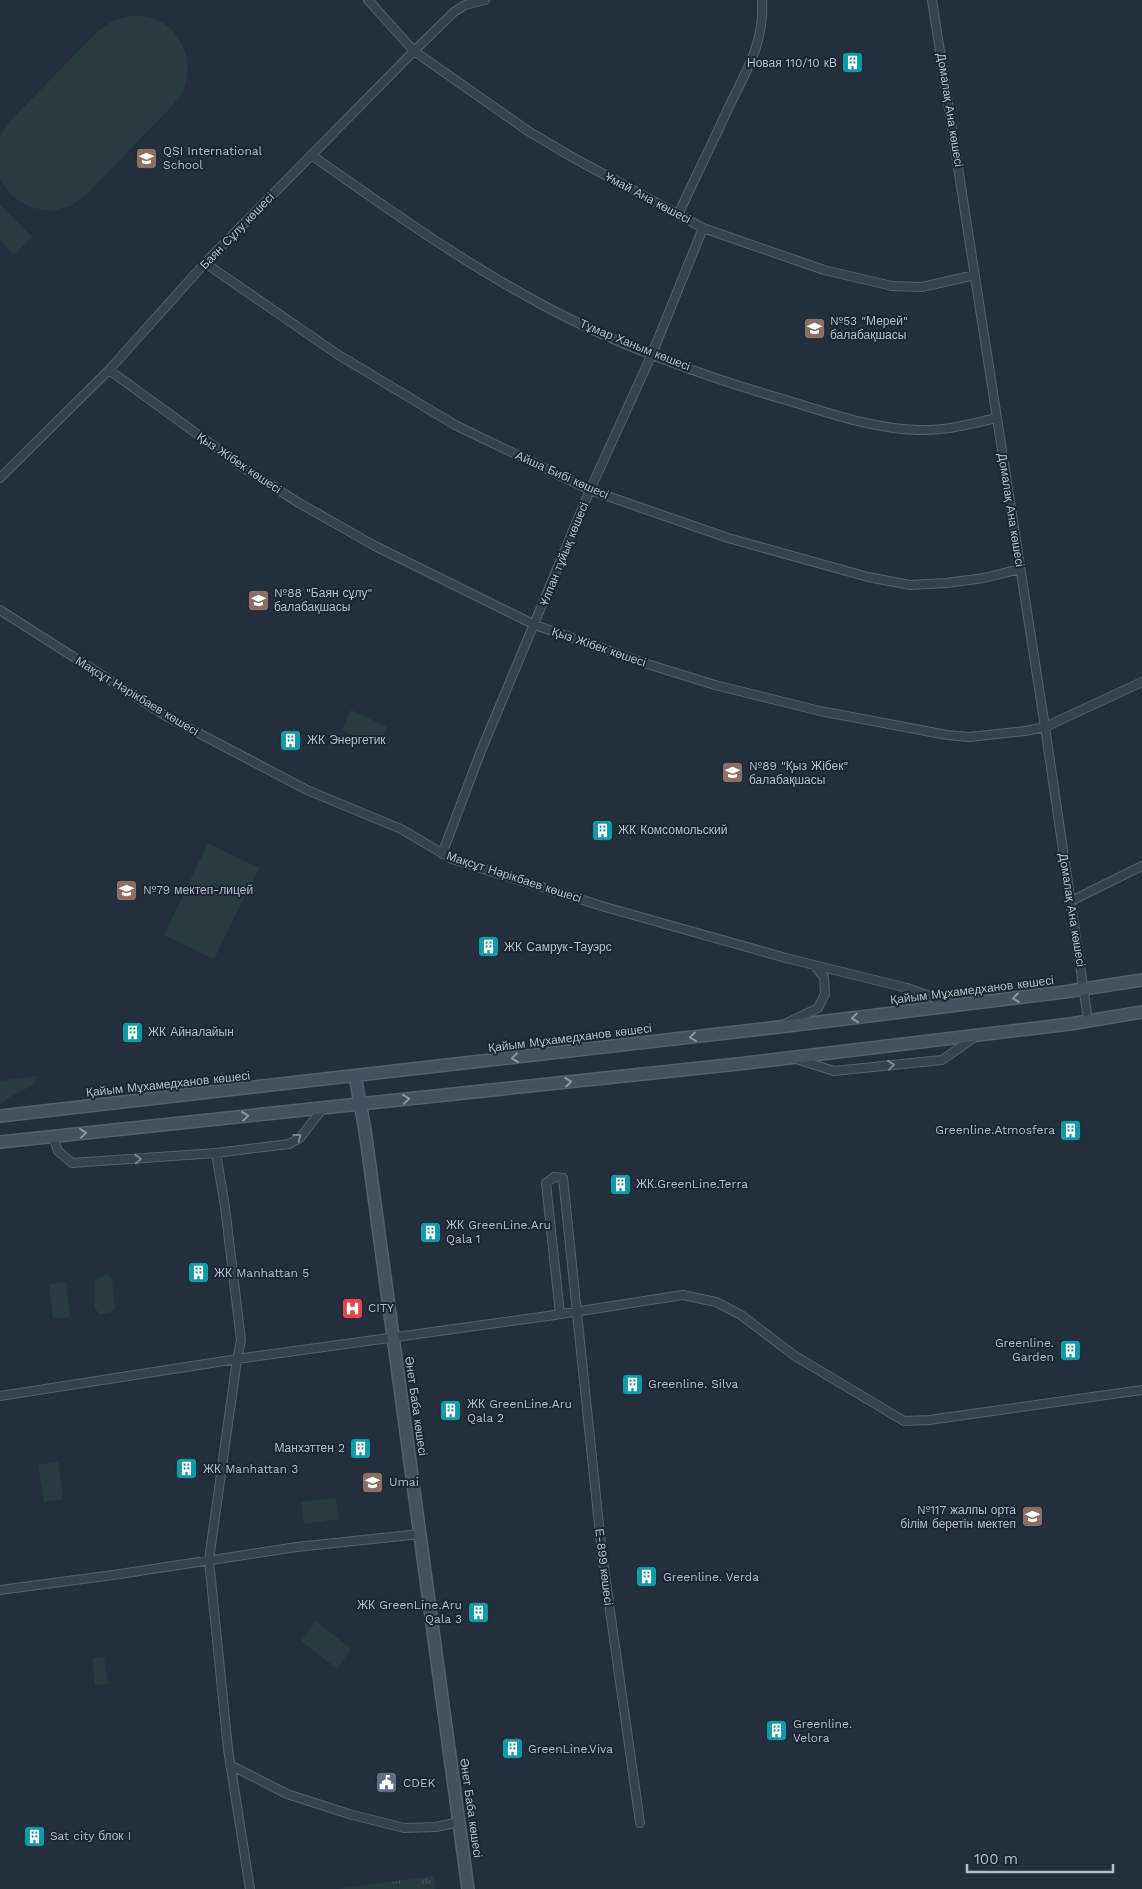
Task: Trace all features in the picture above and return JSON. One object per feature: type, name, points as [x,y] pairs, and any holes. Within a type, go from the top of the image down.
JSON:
[{"type":"main road","name":"Қайым Мұхамедханов көшесі","points":[[0,1116],[779,1027],[1084,990],[1141,980]]},
{"type":"main road","points":[[0,1142],[792,1057],[1070,1024],[1142,1012]]},
{"type":"main road","name":"Әнет Баба көшесі","points":[[356,1076],[359,1104],[365,1130],[468,1889]]},
{"type":"street","name":"Ұмай Ана көшесі","points":[[368,0],[414,51],[528,131],[572,158],[703,228],[824,270],[892,286],[922,287],[975,275]]},
{"type":"street","name":"Баян Сұлу көшесі","points":[[0,478],[109,370],[205,263],[414,51],[454,12],[465,5],[483,0]]},
{"type":"street","points":[[678,215],[759,41],[763,18],[762,0]]},
{"type":"street","name":"Домалақ Ана көшесі","points":[[932,0],[1045,727],[1088,1020]]},
{"type":"street","name":"Тұмар Ханым көшесі","points":[[311,155],[460,257],[530,299],[592,329],[652,354],[749,390],[890,428],[946,429],[997,418]]},
{"type":"street","name":"Ұлпан тұйық көшесі","points":[[442,854],[481,750],[590,490],[652,354],[703,228]]},
{"type":"street","name":"Айша Бибі көшесі","points":[[205,263],[337,354],[446,420],[590,490],[728,538],[868,577],[910,585],[984,578],[1020,569]]},
{"type":"street","name":"Қыз Жібек көшесі","points":[[109,370],[244,468],[299,503],[375,546],[535,625],[644,663],[715,685],[820,711],[947,735],[969,737],[1045,727],[1142,682]]},
{"type":"street","name":"Мақсұт Нәрікбаев көшесі","points":[[0,610],[166,716],[307,790],[401,829],[442,854],[519,881],[605,907],[814,965],[907,988],[957,1005]]},
{"type":"street","points":[[1071,901],[1142,866]]},
{"type":"street","points":[[779,1027],[818,1008],[825,994],[824,977],[814,965]]},
{"type":"street","points":[[792,1057],[834,1071],[942,1060],[978,1034]]},
{"type":"street","points":[[53,1136],[58,1151],[72,1163],[216,1153],[289,1144],[300,1138],[323,1108]]},
{"type":"street","points":[[216,1153],[225,1207],[241,1340],[209,1560],[230,1765],[250,1889]]},
{"type":"street","name":"Е-899 көшесі","points":[[560,1314],[546,1183],[554,1177],[563,1178],[602,1554],[640,1823]]},
{"type":"street","points":[[0,1396],[237,1359],[548,1316],[576,1310],[683,1295],[716,1302],[741,1315],[795,1356],[904,1421],[928,1420],[1142,1390]]},
{"type":"street","points":[[0,1590],[297,1547],[420,1534]]},
{"type":"street","points":[[230,1765],[287,1794],[349,1814],[404,1828],[436,1827],[459,1822]]},
{"type":"green space","points":[[136,15],[155,19],[164,24],[179,39],[187,58],[188,68],[182,92],[173,105],[87,194],[70,206],[50,211],[29,207],[12,196],[0,179],[0,137],[10,121],[98,31],[115,20]]},
{"type":"green space","points":[[0,204],[32,237],[14,255],[0,240]]},
{"type":"green space","points":[[351,710],[387,727],[377,747],[342,730]]},
{"type":"green space","points":[[208,843],[259,868],[214,959],[164,935]]},
{"type":"green space","points":[[37,1076],[35,1084],[0,1104],[0,1081]]},
{"type":"green space","points":[[108,1275],[112,1279],[115,1308],[112,1312],[99,1314],[95,1308],[94,1282],[98,1277]]},
{"type":"green space","points":[[66,1282],[70,1317],[53,1319],[49,1284]]},
{"type":"green space","points":[[58,1462],[63,1499],[44,1502],[38,1465]]},
{"type":"green space","points":[[336,1498],[339,1519],[304,1524],[301,1502]]},
{"type":"green space","points":[[316,1621],[351,1649],[337,1669],[301,1641]]},
{"type":"green space","points":[[104,1657],[108,1684],[95,1685],[92,1659]]},
{"type":"green space","points":[[433,1876],[435,1889],[337,1889]]},
{"type":"place","name":"Новая 110/10 кВ","points":[[853,63]]},
{"type":"place","name":"QSI International School","points":[[147,158]]},
{"type":"place","name":"№53 \"Мерей\" балабақшасы","points":[[814,328]]},
{"type":"place","name":"№88 \"Баян сұлу\" балабақшасы","points":[[258,600]]},
{"type":"place","name":"ЖК Энергетик","points":[[291,740]]},
{"type":"place","name":"№89 \"Қыз Жібек\" балабақшасы","points":[[733,773]]},
{"type":"place","name":"ЖК Комсомольский","points":[[602,830]]},
{"type":"place","name":"№79 мектеп-лицей","points":[[127,890]]},
{"type":"place","name":"ЖК Самрук-Тауэрс","points":[[488,947]]},
{"type":"place","name":"ЖК Айналайын","points":[[132,1032]]},
{"type":"place","name":"Greenline.Atmosfera","points":[[1071,1130]]},
{"type":"place","name":"ЖК.GreenLine.Terra","points":[[620,1184]]},
{"type":"place","name":"ЖК GreenLine.Aru Qala 1","points":[[430,1232]]},
{"type":"place","name":"ЖК Manhattan 5","points":[[198,1273]]},
{"type":"place","name":"CITY","points":[[352,1308]]},
{"type":"place","name":"Greenline. Garden","points":[[1070,1350]]},
{"type":"place","name":"Greenline. Silva","points":[[632,1384]]},
{"type":"place","name":"ЖК GreenLine.Aru Qala 2","points":[[451,1411]]},
{"type":"place","name":"Манхэттен 2","points":[[361,1448]]},
{"type":"place","name":"ЖК Manhattan 3","points":[[187,1469]]},
{"type":"place","name":"Umai","points":[[373,1482]]},
{"type":"place","name":"№117 жалпы орта білім беретін мектеп","points":[[1032,1517]]},
{"type":"place","name":"Greenline. Verda","points":[[647,1577]]},
{"type":"place","name":"ЖК GreenLine.Aru Qala 3","points":[[478,1612]]},
{"type":"place","name":"Greenline. Velora","points":[[777,1731]]},
{"type":"place","name":"GreenLine.Viva","points":[[512,1749]]},
{"type":"place","name":"CDEK","points":[[387,1783]]},
{"type":"place","name":"Sat city блок I","points":[[34,1836]]}]
